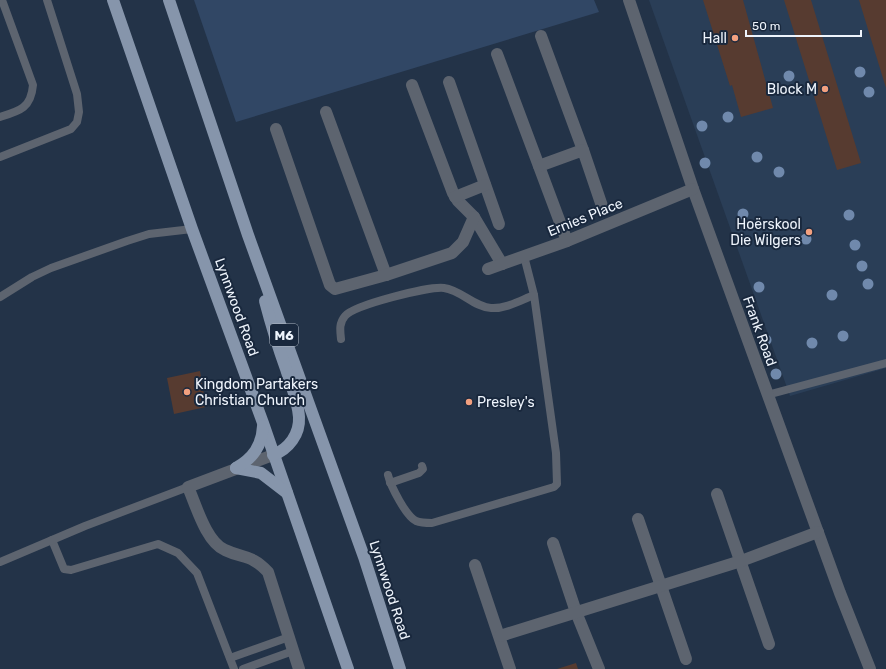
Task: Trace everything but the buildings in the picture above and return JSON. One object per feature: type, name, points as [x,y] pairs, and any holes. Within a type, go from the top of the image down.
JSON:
[{"type":"main road","name":"Lynnwood Road","points":[[113,0],[192,229],[263,423],[348,669]]},
{"type":"main road","points":[[117,0],[130,52]]},
{"type":"main road","name":"Lynnwood Road","points":[[169,0],[248,234],[364,557],[400,669]]},
{"type":"main road","points":[[248,234],[272,328],[297,402],[299,418],[297,431],[291,443],[284,451],[273,455]]},
{"type":"main road","points":[[236,468],[247,462],[258,447],[262,439],[263,423]]},
{"type":"main road","points":[[236,468],[260,473],[287,493]]},
{"type":"street","name":"Frank Road","points":[[629,0],[693,189],[818,532],[870,669]]},
{"type":"street","points":[[541,36],[602,206]]},
{"type":"street","points":[[497,54],[567,241]]},
{"type":"street","points":[[449,82],[499,224]]},
{"type":"street","points":[[412,85],[455,197],[474,217],[502,264]]},
{"type":"street","points":[[326,112],[386,275]]},
{"type":"street","points":[[276,129],[330,285],[335,289],[386,275],[452,253],[463,242],[474,217]]},
{"type":"street","points":[[539,166],[583,150]]},
{"type":"street","points":[[455,197],[485,186]]},
{"type":"street","name":"Ernies Place","points":[[488,269],[567,241],[693,189]]},
{"type":"street","points":[[273,455],[188,487],[203,523],[217,545],[224,550],[252,558],[259,562],[268,572],[299,669]]},
{"type":"street","points":[[717,494],[769,644]]},
{"type":"street","points":[[638,519],[686,659]]},
{"type":"street","points":[[500,636],[741,561],[818,532]]},
{"type":"street","points":[[553,544],[576,612],[599,669]]},
{"type":"street","points":[[475,565],[510,669]]},
{"type":"lane","points":[[0,117],[16,112],[28,104],[32,95],[33,85],[2,0]]},
{"type":"lane","points":[[0,157],[71,129],[77,122],[79,112],[77,94],[47,0]]},
{"type":"lane","points":[[0,297],[32,276],[127,241],[150,234],[192,229]]},
{"type":"lane","points":[[422,466],[422,470],[419,473],[389,479],[409,516],[416,521],[432,523],[554,487],[558,484],[556,453],[534,295],[524,256]]},
{"type":"lane","points":[[341,339],[340,325],[349,313],[411,291],[433,287],[456,290],[479,304],[490,308],[500,307],[534,295]]},
{"type":"lane","points":[[768,395],[886,363]]},
{"type":"lane","points":[[0,562],[188,487]]},
{"type":"lane","points":[[52,540],[64,569],[71,570],[158,544],[178,554],[197,572],[234,669]]},
{"type":"lane","points":[[230,658],[289,637]]},
{"type":"lane","points":[[243,669],[293,651]]},
{"type":"shaded area","points":[[194,0],[594,0],[599,12],[236,122]]},
{"type":"shaded area","name":"Hoërskool Die Wilgers","points":[[649,0],[886,0],[886,368],[790,396]]},
{"type":"place","name":"Hall","points":[[735,38]]},
{"type":"place","name":"Block M","points":[[825,89]]},
{"type":"place","name":"Hoërskool Die Wilgers","points":[[809,232]]},
{"type":"place","name":"Kingdom Partakers Christian Church","points":[[187,392]]},
{"type":"place","name":"Presley's","points":[[469,402]]}]
